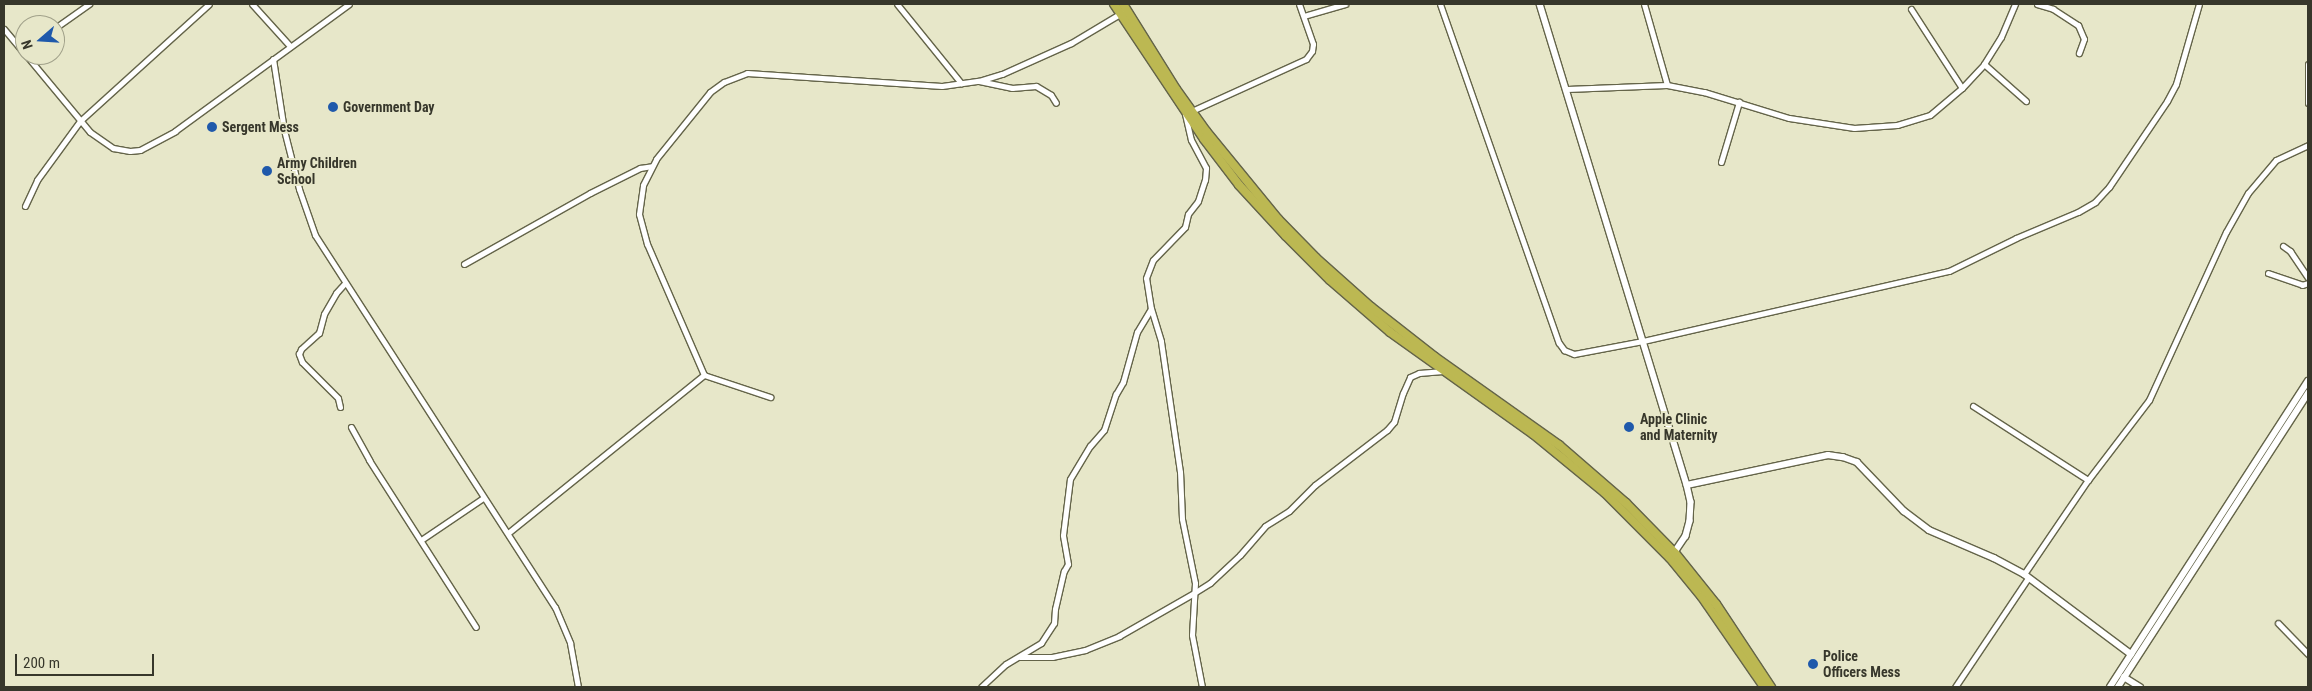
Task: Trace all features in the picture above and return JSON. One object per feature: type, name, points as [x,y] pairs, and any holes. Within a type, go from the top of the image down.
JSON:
[{"type":"highway","points":[[1114,4],[1124,9],[1161,71],[1189,112],[1305,251],[1391,324],[1459,377],[1557,448],[1626,503],[1730,624],[1771,687]]},
{"type":"highway","points":[[1189,112],[1199,132],[1240,185],[1370,316],[1444,371],[1459,377]]},
{"type":"highway","points":[[1672,556],[1718,618],[1764,687]]},
{"type":"street","points":[[65,21],[89,4]]},
{"type":"street","points":[[25,206],[37,180],[80,121],[209,4]]},
{"type":"street","points":[[252,4],[290,46]]},
{"type":"street","points":[[35,65],[90,132],[113,148],[130,151],[140,150],[175,131],[349,4]]},
{"type":"street","points":[[897,4],[961,83]]},
{"type":"street","points":[[1202,687],[1192,635],[1195,583],[1182,519],[1180,472],[1161,341],[1151,309],[1146,278],[1150,264],[1182,231],[1192,208],[1198,201],[1205,180],[1206,168],[1194,145],[1189,112],[1306,59],[1312,51],[1313,44],[1299,4]]},
{"type":"street","points":[[1304,16],[1345,4]]},
{"type":"street","points":[[1440,4],[1559,343],[1564,350],[1574,354],[1949,271],[2090,205],[2109,187],[2172,93],[2184,61],[2198,4]]},
{"type":"street","points":[[1540,4],[1687,485],[1691,502],[1690,521],[1686,536],[1672,556]]},
{"type":"street","points":[[1644,4],[1667,86]]},
{"type":"street","points":[[1567,89],[1667,86],[1739,102],[1789,118],[1854,128],[1898,125],[1930,115],[1962,88],[1984,64],[2002,37],[2015,4]]},
{"type":"street","points":[[2037,4],[2053,9],[2078,24],[2084,39],[2079,53]]},
{"type":"street","points":[[770,397],[704,375],[647,244],[640,214],[643,185],[652,166],[696,107],[710,92],[724,82],[747,73],[942,86],[979,81],[1002,74],[1071,43],[1124,9]]},
{"type":"street","points":[[1911,9],[1962,88]]},
{"type":"street","points":[[4,29],[15,41]]},
{"type":"street","points":[[273,59],[284,130],[299,189],[315,235],[483,498],[508,533],[563,624],[570,643],[578,687]]},
{"type":"street","points":[[1984,64],[2026,101]]},
{"type":"street","points":[[2308,64],[2308,104]]},
{"type":"street","points":[[979,81],[1012,88],[1036,86],[1045,89],[1056,103]]},
{"type":"street","points":[[1721,162],[1739,102]]},
{"type":"street","points":[[1194,145],[1199,132]]},
{"type":"street","points":[[1955,687],[2088,480],[2149,400],[2226,232],[2248,193],[2276,160],[2308,145]]},
{"type":"street","points":[[464,264],[590,193],[640,168],[652,166]]},
{"type":"street","points":[[2283,246],[2290,252],[2308,278]]},
{"type":"street","points":[[2268,273],[2302,286],[2308,283]]},
{"type":"street","points":[[340,407],[338,398],[302,362],[299,354],[319,333],[324,314],[336,292],[345,283]]},
{"type":"street","points":[[981,687],[993,674],[1041,643],[1054,623],[1055,608],[1064,568],[1068,564],[1063,535],[1070,478],[1090,446],[1104,430],[1116,394],[1123,382],[1137,332],[1151,309]]},
{"type":"street","points":[[1020,657],[1052,658],[1085,650],[1118,636],[1210,583],[1240,555],[1265,526],[1289,511],[1315,484],[1387,430],[1394,422],[1402,393],[1410,377],[1419,373],[1444,371]]},
{"type":"street","points":[[508,533],[704,375]]},
{"type":"street","points":[[2110,687],[2308,381]]},
{"type":"street","points":[[2118,687],[2308,392]]},
{"type":"street","points":[[1973,406],[2088,480]]},
{"type":"street","points":[[351,427],[369,460],[476,627]]},
{"type":"street","points":[[1687,485],[1828,455],[1843,457],[1857,462],[1904,510],[1929,530],[1994,558],[2026,576],[2132,654]]},
{"type":"street","points":[[421,540],[483,498]]},
{"type":"street","points":[[2170,593],[2176,597]]},
{"type":"street","points":[[2278,623],[2308,654]]},
{"type":"street","points":[[2124,677],[2140,687]]},
{"type":"place","name":"Government Day","points":[[333,107]]},
{"type":"place","name":"Sergent Mess","points":[[212,127]]},
{"type":"place","name":"Army Children School","points":[[267,171]]},
{"type":"place","name":"Apple Clinic and Maternity","points":[[1629,427]]},
{"type":"place","name":"Police Officers Mess","points":[[1813,664]]}]
